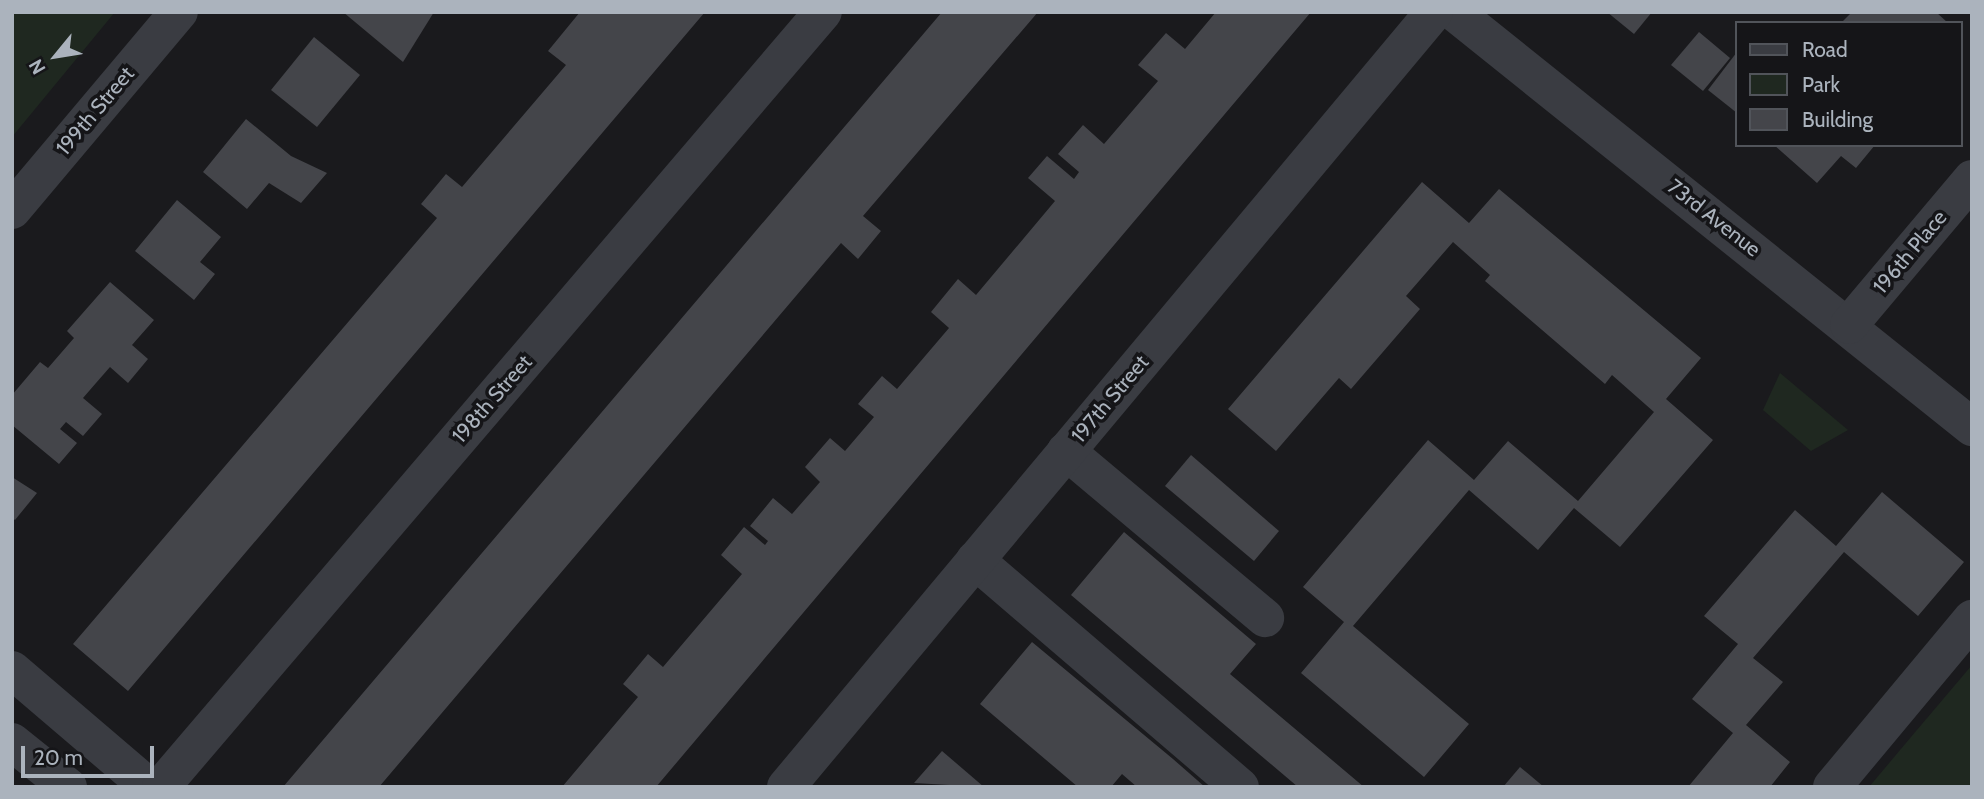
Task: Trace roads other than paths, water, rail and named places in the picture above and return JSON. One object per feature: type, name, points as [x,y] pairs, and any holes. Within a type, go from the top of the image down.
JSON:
[{"type":"street","name":"199th Street","points":[[12,209],[178,12]]},
{"type":"street","name":"198th Street","points":[[161,787],[823,12]]},
{"type":"street","name":"197th Street","points":[[786,787],[1434,12]]},
{"type":"street","name":"73rd Avenue","points":[[1454,12],[1849,325],[1972,427]]},
{"type":"street","name":"196th Place","points":[[1849,325],[1972,179]]},
{"type":"street","points":[[1066,451],[1265,618]]},
{"type":"street","points":[[975,560],[1240,787]]},
{"type":"street","points":[[1832,787],[1972,620]]},
{"type":"street","points":[[12,670],[149,787]]},
{"type":"street","points":[[12,742],[68,787]]}]
